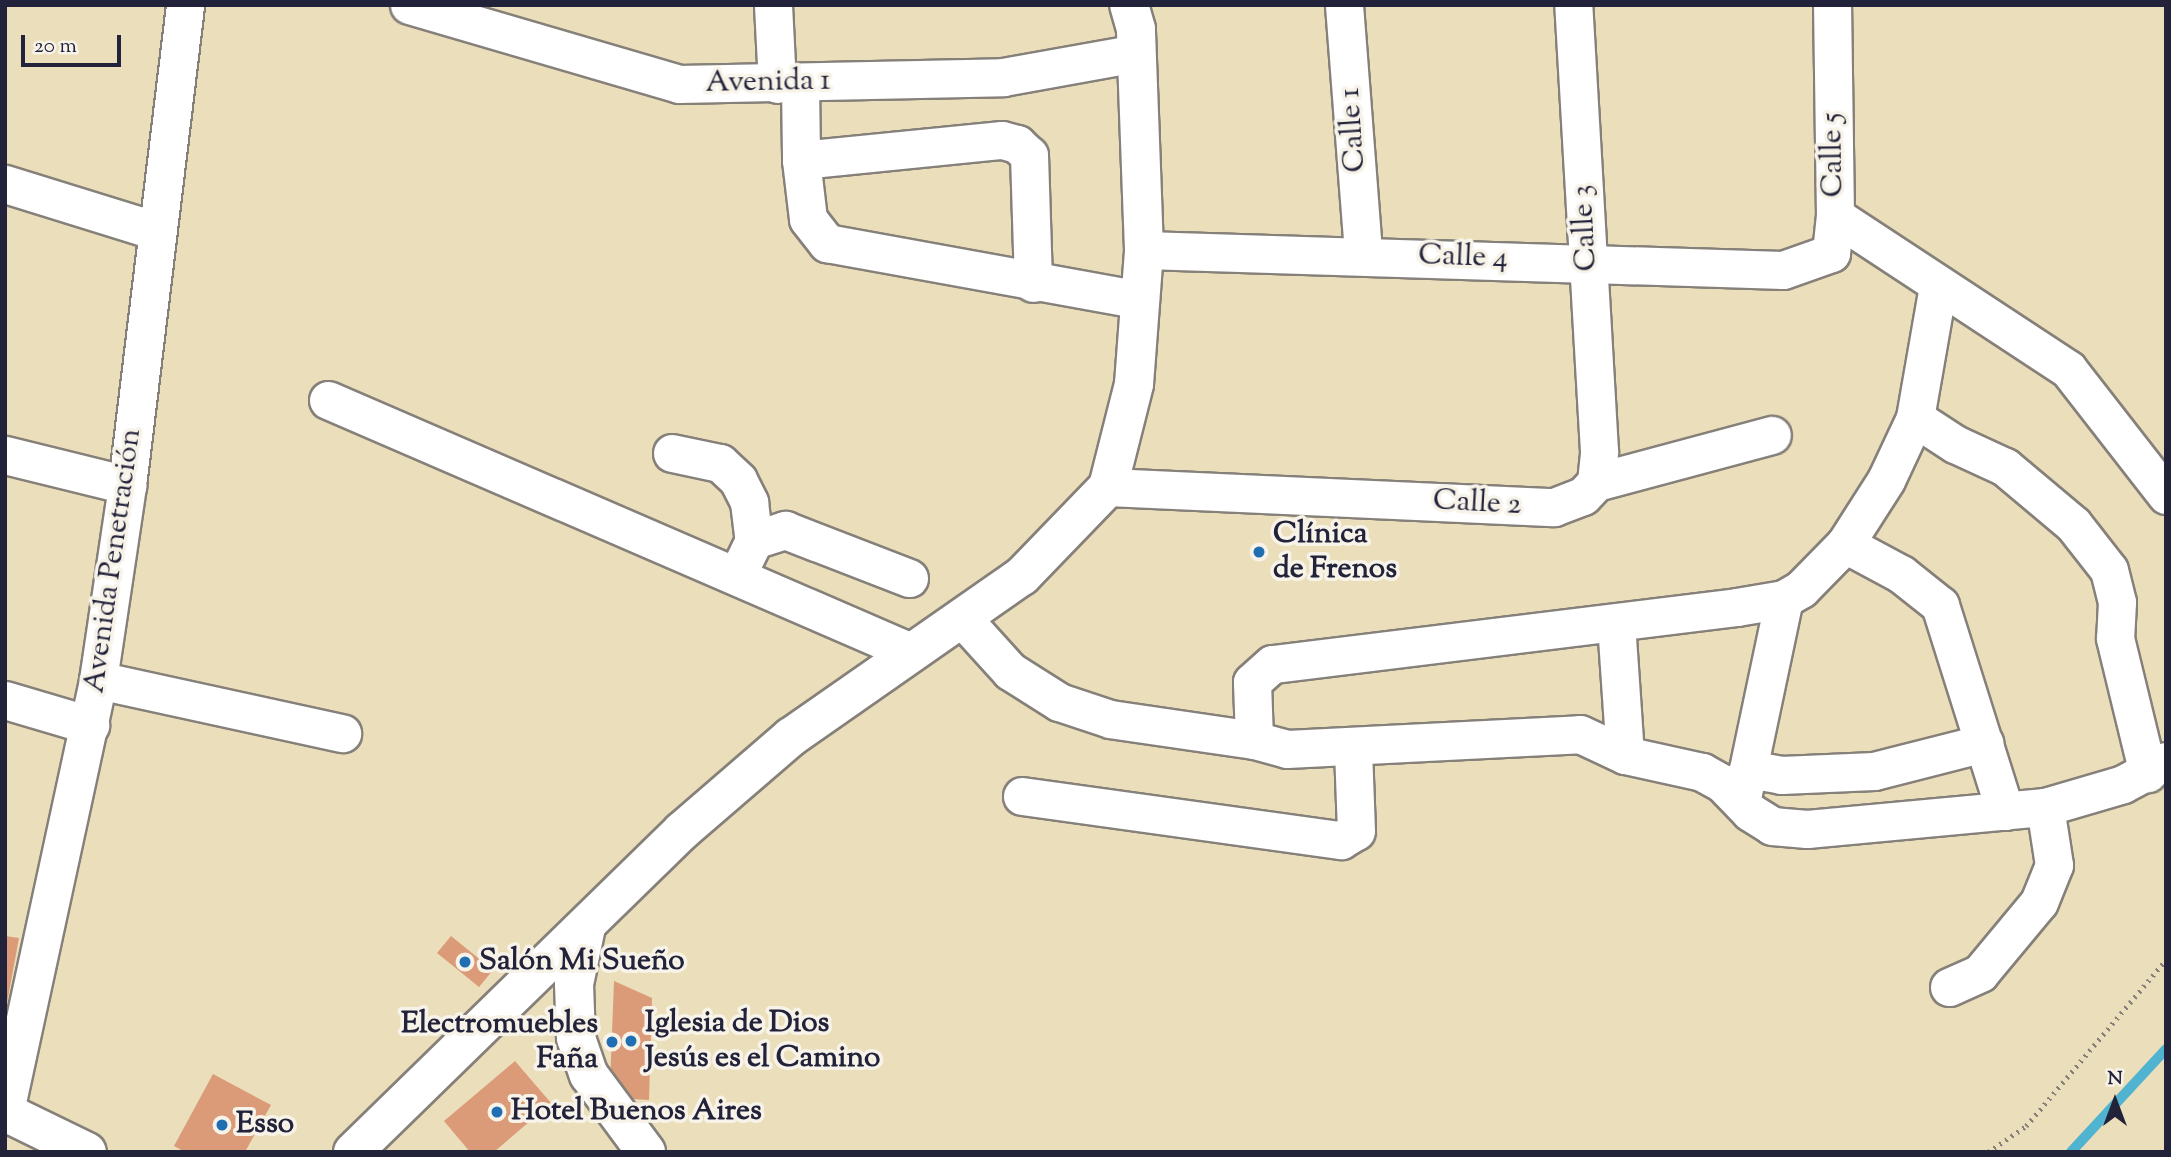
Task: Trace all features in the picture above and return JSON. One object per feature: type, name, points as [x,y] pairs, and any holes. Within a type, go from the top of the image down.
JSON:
[{"type":"main road","points":[[352,1152],[682,831],[791,737],[1022,576],[1108,486],[1134,384],[1144,250],[1136,29],[1129,5]]},
{"type":"main road","points":[[586,927],[574,984],[576,1038],[589,1074],[646,1152]]},
{"type":"main road","points":[[5,1111],[42,1142],[87,1152]]},
{"type":"street","name":"Avenida Penetración","points":[[5,1111],[98,680],[127,485],[185,5]]},
{"type":"street","name":"Avenida 1","points":[[409,5],[452,12],[679,84],[789,84],[1003,77],[1136,53]]},
{"type":"street","points":[[773,5],[789,84],[808,219],[827,243],[1033,283],[1140,300]]},
{"type":"street","name":"Calle 1","points":[[1344,5],[1363,254]]},
{"type":"street","name":"Calle 3","points":[[1573,5],[1597,467]]},
{"type":"street","name":"Calle 5","points":[[1783,270],[1831,253],[1835,216],[1832,5]]},
{"type":"street","points":[[801,160],[1002,140],[1017,144],[1029,155],[1033,283]]},
{"type":"street","points":[[5,184],[157,231]]},
{"type":"street","points":[[1835,216],[2068,369],[2166,495]]},
{"type":"street","name":"Calle 4","points":[[1144,250],[1363,254],[1783,270]]},
{"type":"street","points":[[1254,740],[1252,682],[1272,664],[1616,623],[1783,599],[1817,575],[1845,544],[1886,480],[1915,418],[1938,286]]},
{"type":"street","points":[[328,400],[911,652]]},
{"type":"street","points":[[1783,599],[1744,785],[1772,825],[1807,829],[2045,807],[2157,767],[2115,638],[2117,602],[2109,570],[2073,524],[2006,467],[1955,444],[1915,418]]},
{"type":"street","points":[[1597,467],[1772,435]]},
{"type":"street","points":[[672,453],[720,463],[738,480],[749,502],[754,540],[737,575]]},
{"type":"street","points":[[5,454],[127,485]]},
{"type":"street","name":"Calle 2","points":[[1108,486],[1554,507],[1583,496],[1597,467]]},
{"type":"street","points":[[754,540],[785,530],[908,578]]},
{"type":"street","points":[[1845,544],[1901,574],[1940,605],[2006,811]]},
{"type":"street","points":[[962,618],[1010,671],[1059,702],[1110,719],[1254,740],[1287,749],[1353,748],[1580,734],[1625,755],[1702,772],[1744,785],[1781,775],[1874,771],[1984,743]]},
{"type":"street","points":[[1616,623],[1625,755]]},
{"type":"street","points":[[98,680],[342,733]]},
{"type":"street","points":[[5,700],[90,725]]},
{"type":"street","points":[[1022,796],[1341,840],[1356,831],[1353,748]]},
{"type":"street","points":[[1949,987],[1980,973],[2039,902],[2054,865],[2045,807]]},
{"type":"path","points":[[1988,1152],[2026,1126],[2166,960]]},
{"type":"building","points":[[5,936],[19,938],[7,1003],[5,1003]]},
{"type":"building","name":"Salón Mi Sueño","points":[[451,936],[493,970],[479,987],[437,953]]},
{"type":"building","name":"Iglesia de Dios Jesús es el Camino","points":[[614,981],[652,998],[649,1100],[616,1098],[610,1084]]},
{"type":"building","name":"Hotel Buenos Aires","points":[[515,1061],[551,1103],[494,1152],[470,1152],[444,1121]]},
{"type":"building","name":"Esso","points":[[213,1074],[271,1105],[245,1152],[185,1152],[174,1146]]},
{"type":"waterway","points":[[2071,1152],[2166,1049]]},
{"type":"place","name":"Clínica de Frenos","points":[[1259,552]]},
{"type":"place","name":"Salón Mi Sueño","points":[[465,962]]},
{"type":"place","name":"Iglesia de Dios Jesús es el Camino","points":[[631,1041]]},
{"type":"place","name":"Electromuebles Faña","points":[[612,1042]]},
{"type":"place","name":"Hotel Buenos Aires","points":[[497,1112]]},
{"type":"place","name":"Esso","points":[[222,1125]]}]
